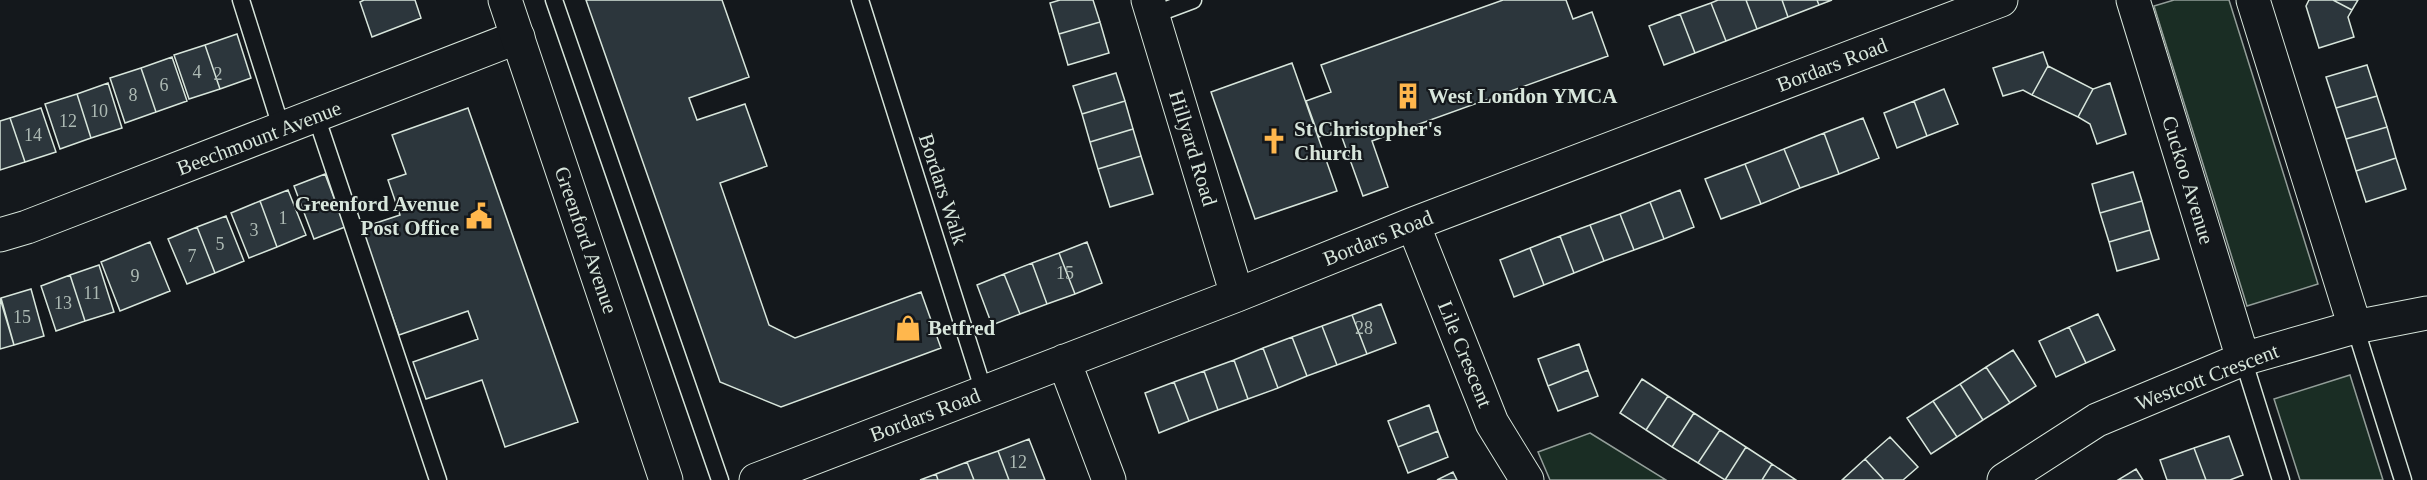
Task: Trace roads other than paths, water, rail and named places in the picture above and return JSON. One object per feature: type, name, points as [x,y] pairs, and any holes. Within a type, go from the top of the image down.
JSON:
[{"type":"street","name":"Greenford Avenue","points":[[505,0],[666,480]]},
{"type":"street","name":"Bordars Road","points":[[756,480],[1237,295],[1413,224],[2001,0]]},
{"type":"street","name":"Cuckoo Avenue","points":[[2133,0],[2243,359]]},
{"type":"street","points":[[2253,0],[2355,327]]},
{"type":"street","name":"Hillyard Road","points":[[1151,8],[1237,295]]},
{"type":"street","name":"Beechmount Avenue","points":[[0,235],[27,227],[518,37]]},
{"type":"street","name":"Lile Crescent","points":[[1413,224],[1492,423],[1527,480]]},
{"type":"street","name":"Westcott Crescent","points":[[2004,480],[2097,420],[2243,359],[2355,327],[2427,313]]},
{"type":"street","points":[[1064,362],[1109,480]]},
{"type":"lane","points":[[241,0],[282,129]]},
{"type":"lane","points":[[554,0],[720,480]]},
{"type":"lane","name":"Bordars Walk","points":[[860,0],[984,392]]},
{"type":"lane","points":[[1151,8],[1193,0]]},
{"type":"lane","points":[[316,116],[438,480]]},
{"type":"lane","points":[[2355,327],[2403,480]]},
{"type":"lane","points":[[2243,359],[2281,480]]},
{"type":"place","name":"West London YMCA","points":[[1408,96]]},
{"type":"place","name":"St Christopher's Church","points":[[1274,141]]},
{"type":"place","name":"Greenford Avenue Post Office","points":[[479,216]]},
{"type":"place","name":"Betfred","points":[[908,328]]}]
